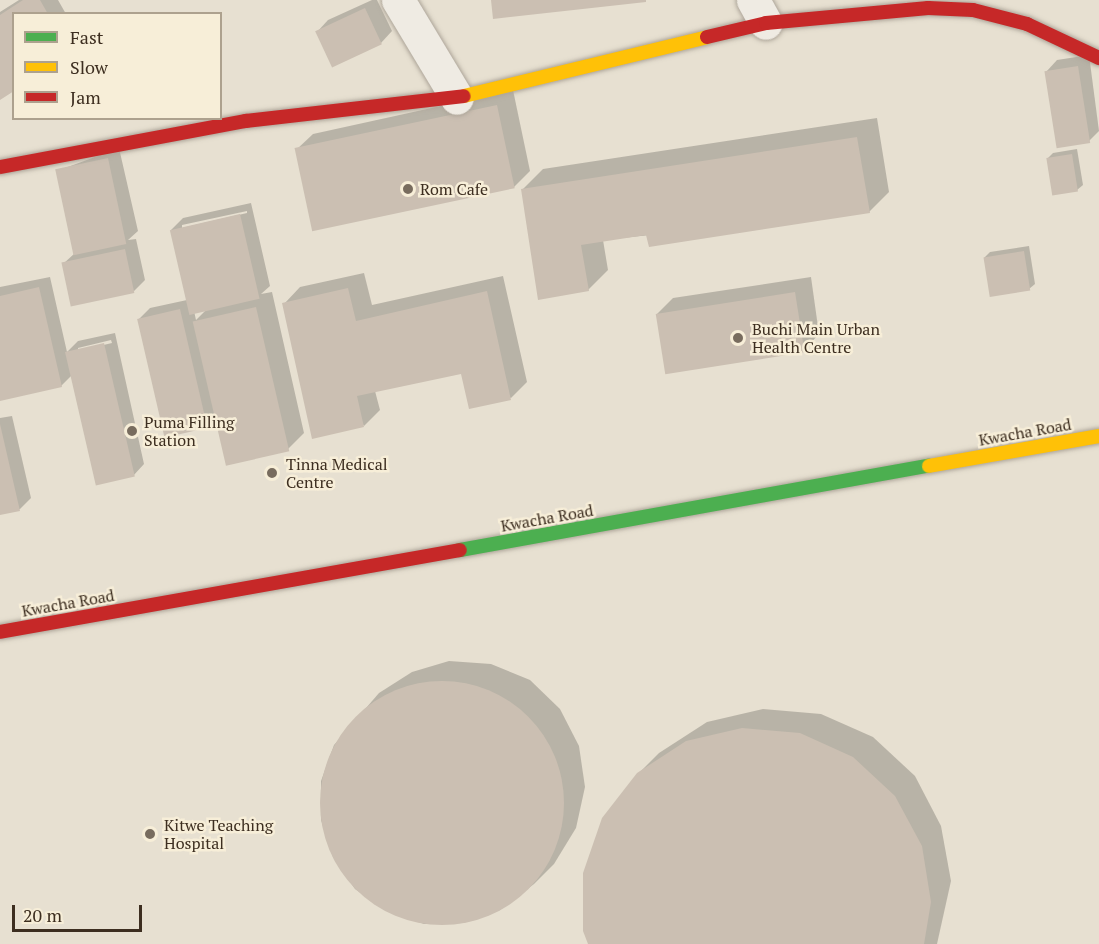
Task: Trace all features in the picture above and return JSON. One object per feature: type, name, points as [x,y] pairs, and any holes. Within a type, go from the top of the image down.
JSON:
[{"type":"street","points":[[398,0],[458,99]]},
{"type":"street","points":[[0,167],[246,121],[458,99],[760,11],[928,8],[973,10],[1027,24],[1099,58]]},
{"type":"street","name":"Kwacha Road","points":[[0,632],[1099,436]]},
{"type":"building","points":[[23,0],[40,0],[47,12],[12,12],[12,92],[0,100],[0,15]]},
{"type":"building","points":[[491,0],[646,0],[646,2],[493,19]]},
{"type":"building","points":[[365,8],[382,44],[332,67],[315,31]]},
{"type":"building","points":[[1078,66],[1090,143],[1057,148],[1044,71]]},
{"type":"building","points":[[497,105],[515,188],[312,231],[295,148]]},
{"type":"building","points":[[857,137],[870,213],[649,247],[646,235],[581,245],[589,291],[538,300],[521,189]]},
{"type":"building","points":[[1072,154],[1078,192],[1052,196],[1046,158]]},
{"type":"building","points":[[108,158],[126,244],[73,255],[55,169]]},
{"type":"building","points":[[240,214],[260,299],[189,315],[170,230]]},
{"type":"building","points":[[125,249],[134,293],[71,307],[61,263]]},
{"type":"building","points":[[1024,251],[1030,291],[990,297],[984,257]]},
{"type":"building","points":[[39,287],[62,387],[0,401],[0,296]]},
{"type":"building","points":[[348,288],[356,321],[487,291],[511,400],[469,409],[461,374],[357,396],[364,427],[312,439],[282,303]]},
{"type":"building","points":[[795,292],[805,352],[665,374],[656,314]]},
{"type":"building","points":[[256,307],[289,451],[226,466],[193,322]]},
{"type":"building","points":[[180,309],[207,428],[165,438],[137,319]]},
{"type":"building","points":[[104,343],[135,476],[96,485],[65,352]]},
{"type":"building","points":[[0,424],[20,511],[0,515]]},
{"type":"building","points":[[430,681],[454,681],[478,686],[500,695],[529,716],[544,735],[555,756],[562,779],[564,803],[562,827],[555,850],[544,871],[529,890],[500,911],[478,920],[454,925],[430,925],[406,920],[384,911],[364,898],[347,881],[334,861],[325,839],[320,815],[320,791],[325,767],[334,745],[347,725],[364,708],[384,695],[406,686]]},
{"type":"building","points":[[742,728],[800,733],[853,757],[895,796],[922,846],[931,902],[924,944],[588,944],[583,931],[583,873],[602,818],[637,773],[686,741]]},
{"type":"traffic: fast","points":[[460,550],[929,466]]},
{"type":"traffic: slow","points":[[464,96],[707,37]]},
{"type":"traffic: slow","points":[[929,466],[1099,436]]},
{"type":"traffic: jam","points":[[707,37],[766,23],[928,8],[973,10],[1027,24],[1099,58]]},
{"type":"traffic: jam","points":[[0,167],[246,121],[464,96]]},
{"type":"traffic: jam","points":[[0,632],[460,550]]},
{"type":"place","name":"Rom Cafe","points":[[408,189]]},
{"type":"place","name":"Buchi Main Urban Health Centre","points":[[738,338]]},
{"type":"place","name":"Puma Filling Station","points":[[132,431]]},
{"type":"place","name":"Tinna Medical Centre","points":[[272,473]]},
{"type":"place","name":"Kitwe Teaching Hospital","points":[[150,834]]}]
